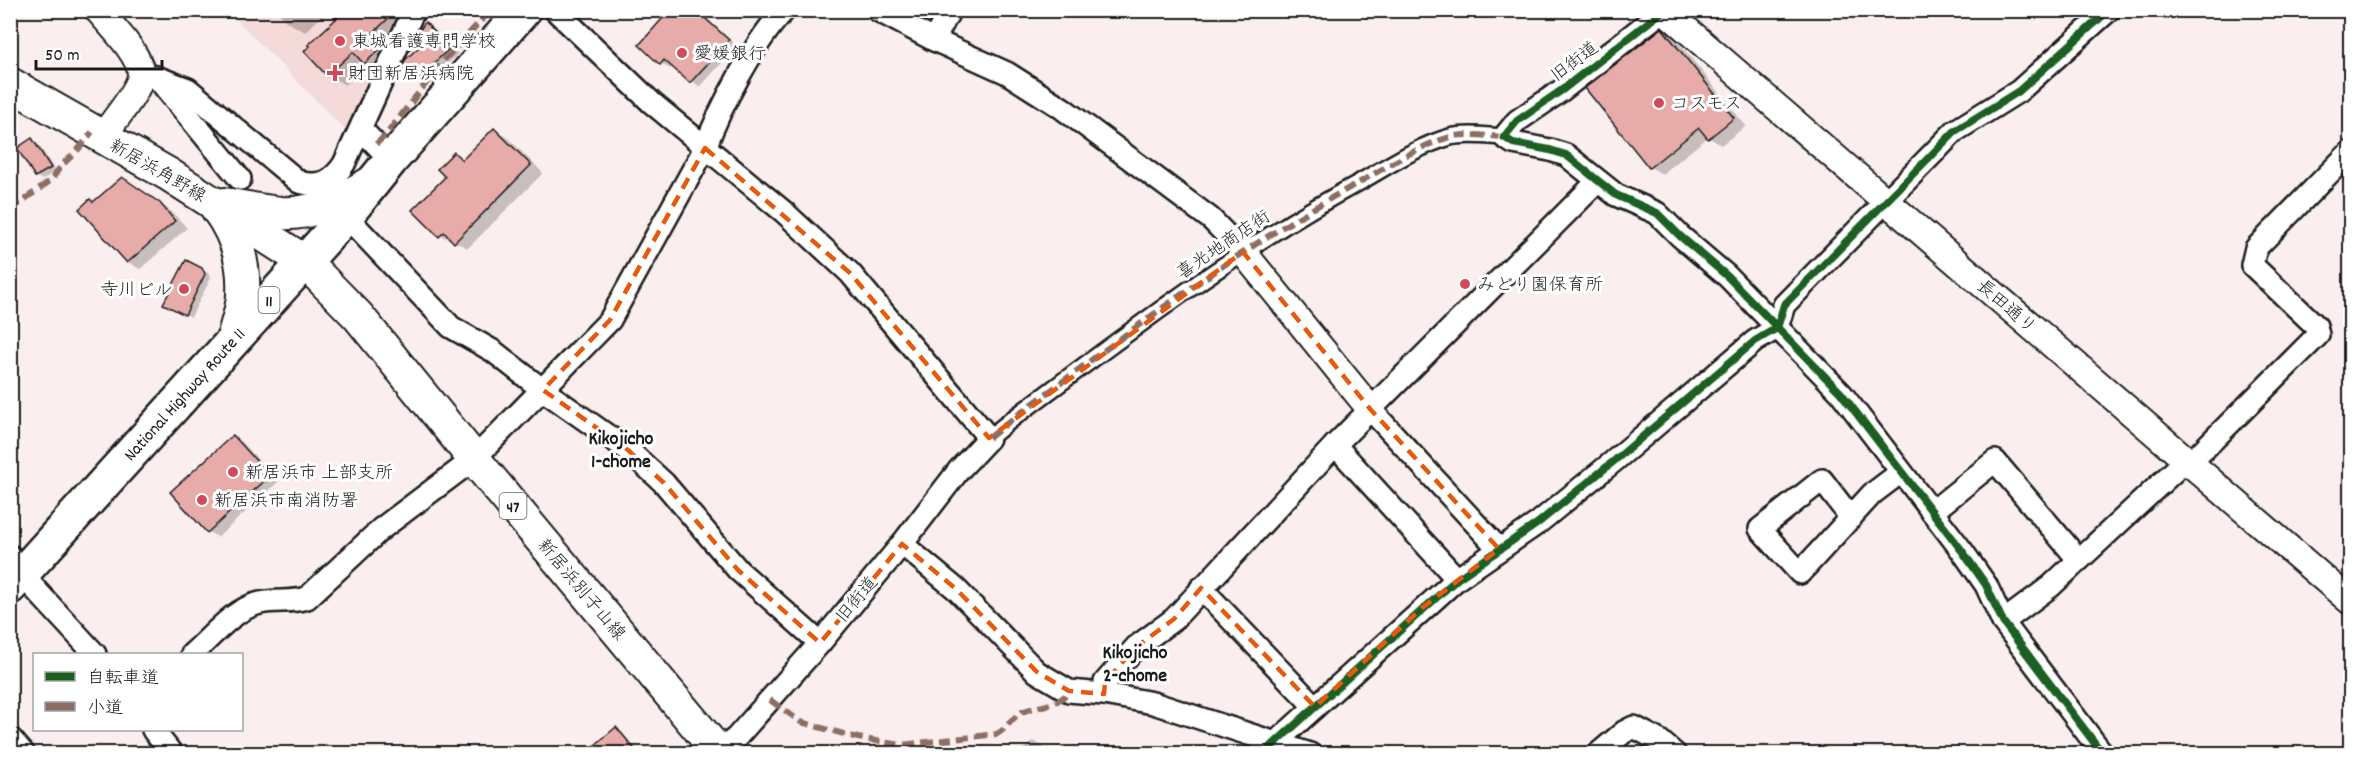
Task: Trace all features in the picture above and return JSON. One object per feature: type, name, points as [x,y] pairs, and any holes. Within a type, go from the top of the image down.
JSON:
[{"type":"highway","name":"National Highway Route 11","points":[[14,573],[346,216],[383,170],[524,10]]},
{"type":"main road","name":"新居浜角野線","points":[[10,84],[168,174],[304,261]]},
{"type":"main road","points":[[212,202],[282,213],[303,212],[347,197],[383,170]]},
{"type":"main road","points":[[212,202],[228,223],[242,264],[243,295],[233,339]]},
{"type":"main road","name":"新居浜別子山線","points":[[304,261],[358,316],[718,753]]},
{"type":"street","points":[[98,10],[149,75],[240,179]]},
{"type":"street","points":[[149,75],[188,89],[299,182],[309,185],[329,181],[336,176],[361,129],[414,10]]},
{"type":"street","points":[[555,10],[652,103],[783,212],[850,273],[989,438]]},
{"type":"street","points":[[193,653],[244,608],[262,602],[297,601],[307,597],[381,529],[474,459],[610,320],[705,148],[712,128],[749,61],[785,10]]},
{"type":"street","points":[[878,10],[934,40],[1007,73],[1062,108],[1211,219],[1243,252],[1371,410],[1499,549]]},
{"type":"street","points":[[934,40],[950,10]]},
{"type":"street","name":"旧街道","points":[[1504,137],[1517,121],[1562,90],[1664,10]]},
{"type":"street","name":"長田通り","points":[[1664,10],[2350,601]]},
{"type":"street","points":[[1270,748],[1457,579],[1538,523],[1755,341],[1777,328],[1784,305],[1955,131],[2019,92],[2109,10]]},
{"type":"street","points":[[102,138],[137,88],[149,75]]},
{"type":"street","points":[[361,129],[383,170]]},
{"type":"street","name":"喜光地商店街","points":[[989,438],[1106,349],[1243,252],[1325,200],[1407,156],[1451,137],[1504,137]]},
{"type":"street","points":[[1504,137],[1514,143],[1566,155],[1616,195],[1657,213],[1727,276],[1840,393],[1986,585],[2003,622],[2103,753]]},
{"type":"street","points":[[2003,622],[2051,586],[2078,559],[2091,550],[2188,462],[2318,335],[2316,327],[2252,265],[2256,248],[2350,152]]},
{"type":"street","points":[[1104,694],[1105,682],[1136,647],[1174,619],[1393,385],[1598,182]]},
{"type":"street","points":[[346,216],[451,327],[493,351],[543,390],[628,450],[664,483],[738,570],[820,643]]},
{"type":"street","name":"旧街道","points":[[718,753],[736,738],[820,643],[902,544],[958,470],[989,438]]},
{"type":"street","points":[[1335,445],[1457,579]]},
{"type":"street","points":[[1932,512],[1995,460],[2078,559]]},
{"type":"street","points":[[1851,518],[1872,494],[1902,472]]},
{"type":"street","points":[[902,544],[956,590],[1037,672],[1069,691],[1104,694],[1153,703],[1270,748],[1310,753]]},
{"type":"street","points":[[14,573],[94,653]]},
{"type":"street","points":[[1201,588],[1315,706]]},
{"type":"street","points":[[1598,753],[1624,732],[1634,728],[1660,741],[1675,753]]},
{"type":"street","points":[[155,731],[172,753]]},
{"type":"street","points":[[10,738],[24,753]]},
{"type":"highlighted area","points":[[705,148],[850,273],[989,438],[1243,252],[1371,410],[1499,549],[1422,608],[1315,707],[1201,588],[1174,619],[1136,647],[1105,682],[1104,694],[1069,691],[1037,672],[956,589],[902,544],[820,643],[738,570],[664,483],[628,450],[543,390],[610,320]]},
{"type":"shaded area","name":"財団新居浜病院","points":[[228,11],[410,11],[350,135]]},
{"type":"building","name":"東城看護専門学校","points":[[329,10],[397,10],[370,36],[381,48],[364,64],[353,52],[327,76],[304,51],[337,18]]},
{"type":"building","name":"愛媛銀行","points":[[670,10],[696,10],[729,40],[690,83],[664,60],[660,65],[639,45]]},
{"type":"building","points":[[425,22],[450,48],[417,79],[412,74],[409,78],[401,70],[406,59],[423,43],[416,36]]},
{"type":"building","name":"コスモス","points":[[1662,28],[1734,118],[1708,139],[1699,128],[1649,168],[1585,88]]},
{"type":"building","points":[[494,128],[531,165],[454,243],[444,232],[439,237],[412,210],[445,177],[437,169],[454,152],[462,160]]},
{"type":"building","points":[[32,138],[51,168],[35,177],[17,148]]},
{"type":"building","points":[[122,177],[160,203],[175,221],[127,263],[79,209],[90,199],[93,202]]},
{"type":"building","name":"寺川ビル","points":[[186,260],[202,268],[205,274],[185,315],[163,304]]},
{"type":"building","points":[[233,435],[270,476],[207,533],[170,492]]},
{"type":"building","points":[[616,727],[638,753],[602,753],[595,745]]},
{"type":"marked path","points":[[376,144],[385,136],[445,59],[491,10]]},
{"type":"marked path","points":[[10,210],[50,181],[92,132]]},
{"type":"marked path","points":[[989,438],[1138,325],[1225,265],[1314,208],[1404,157],[1438,141],[1463,135],[1504,137]]},
{"type":"marked path","points":[[770,700],[801,722],[858,738],[901,745],[997,734],[1022,712],[1054,703],[1069,691]]},
{"type":"cycle path","points":[[1664,10],[1562,90],[1517,121],[1504,137],[1513,143],[1566,155],[1616,195],[1657,213],[1727,276],[1841,393],[1963,552],[1986,585],[2003,622],[2103,754]]},
{"type":"cycle path","points":[[1263,754],[1457,579],[1538,523],[1755,341],[1777,328],[1784,305],[1955,131],[2019,91],[2109,10]]},
{"type":"place","name":"東城看護専門学校","points":[[340,41]]},
{"type":"place","name":"愛媛銀行","points":[[682,53]]},
{"type":"place","name":"財団新居浜病院","points":[[335,73]]},
{"type":"place","name":"コスモス","points":[[1659,103]]},
{"type":"place","name":"みどり園保育所","points":[[1465,284]]},
{"type":"place","name":"寺川ビル","points":[[184,289]]},
{"type":"place","name":"新居浜市 上部支所","points":[[233,472]]},
{"type":"place","name":"新居浜市南消防署","points":[[202,500]]},
{"type":"district","name":"Kikojicho 1-chome","points":[[621,448]]},
{"type":"district","name":"Kikojicho 2-chome","points":[[1135,662]]}]
